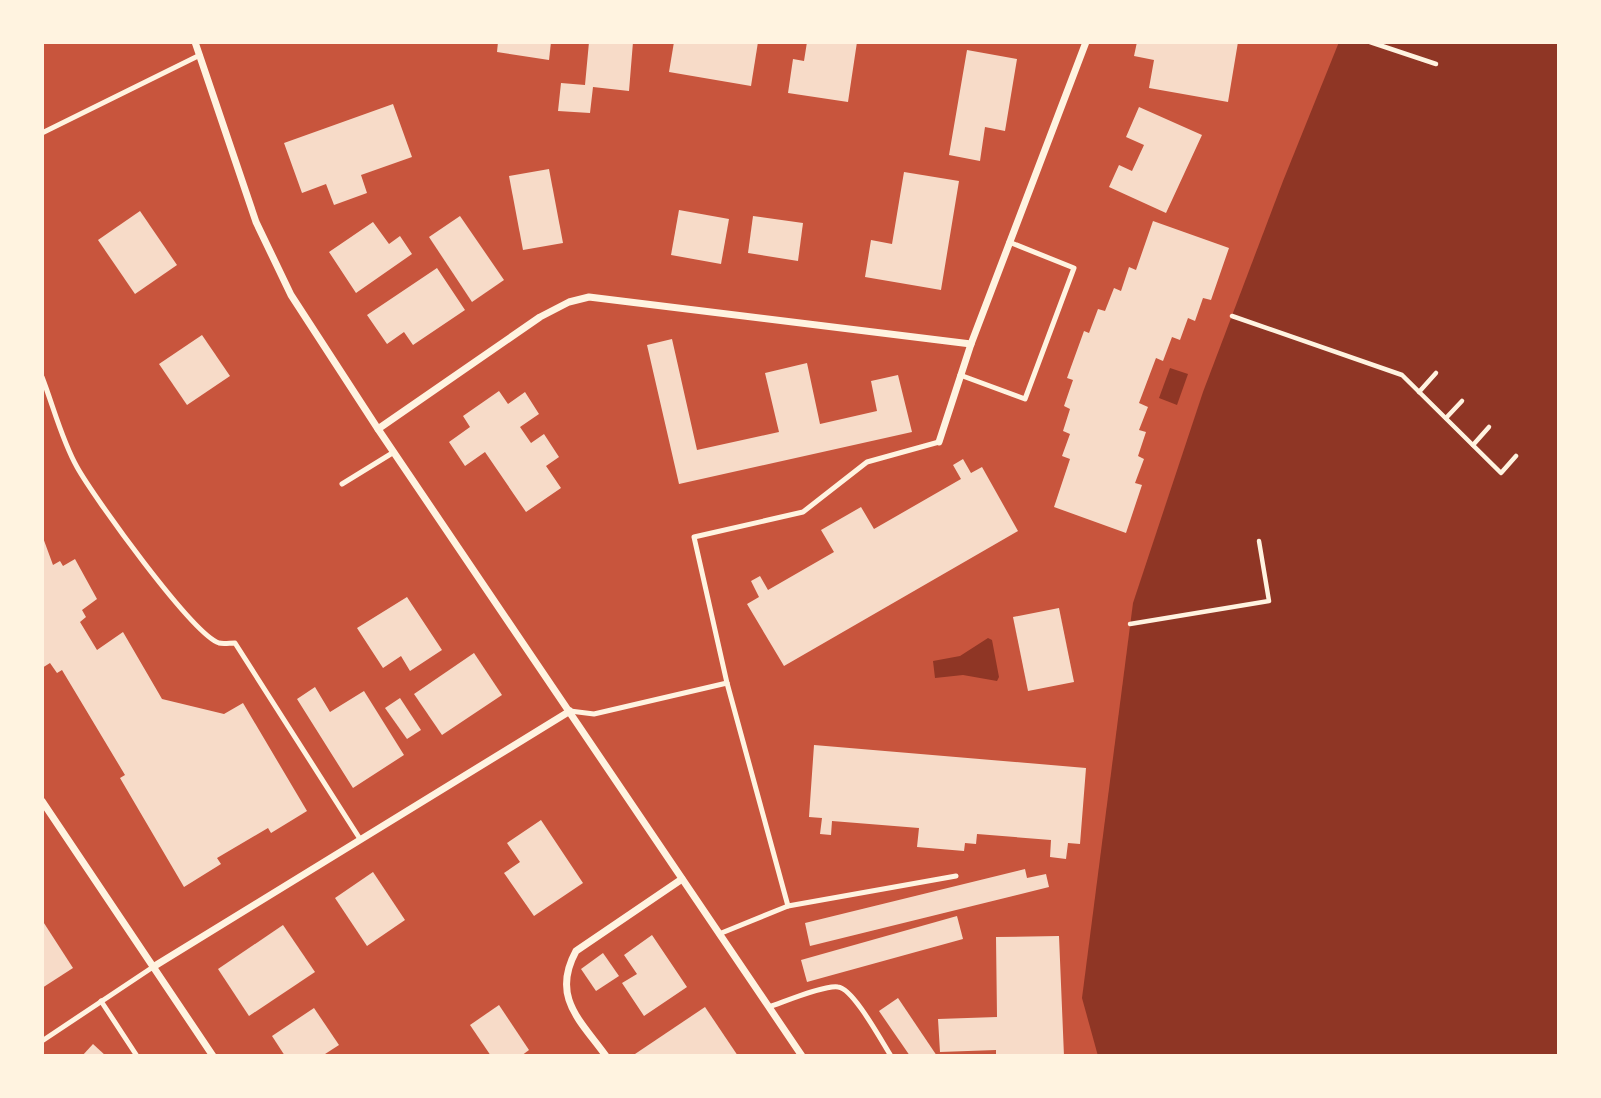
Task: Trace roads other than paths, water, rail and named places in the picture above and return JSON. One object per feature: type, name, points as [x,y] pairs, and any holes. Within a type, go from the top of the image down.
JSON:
[{"type":"street","points":[[195,42],[256,222],[291,295],[378,429],[802,1056]]},
{"type":"street","points":[[939,442],[971,344],[1086,42]]},
{"type":"street","points":[[378,429],[540,317],[569,302],[589,297],[971,344]]},
{"type":"street","points":[[153,967],[570,711]]},
{"type":"street","points":[[43,806],[213,1056]]},
{"type":"street","points":[[606,1056],[570,1006],[565,985],[567,968],[576,951],[682,879]]},
{"type":"lane","points":[[42,133],[200,55]]},
{"type":"lane","points":[[960,375],[1025,399],[1074,268],[1009,242]]},
{"type":"lane","points":[[42,377],[76,466],[115,524],[204,633],[219,643],[235,643],[360,839]]},
{"type":"lane","points":[[788,906],[727,683],[694,537],[803,512],[867,462],[939,442]]},
{"type":"lane","points":[[342,484],[394,452]]},
{"type":"lane","points":[[570,711],[594,714],[727,683]]},
{"type":"lane","points":[[719,934],[788,906],[956,876]]},
{"type":"lane","points":[[42,1041],[153,967]]},
{"type":"lane","points":[[769,1007],[831,988],[843,989],[856,1002],[891,1056]]},
{"type":"lane","points":[[101,1001],[137,1056]]}]
